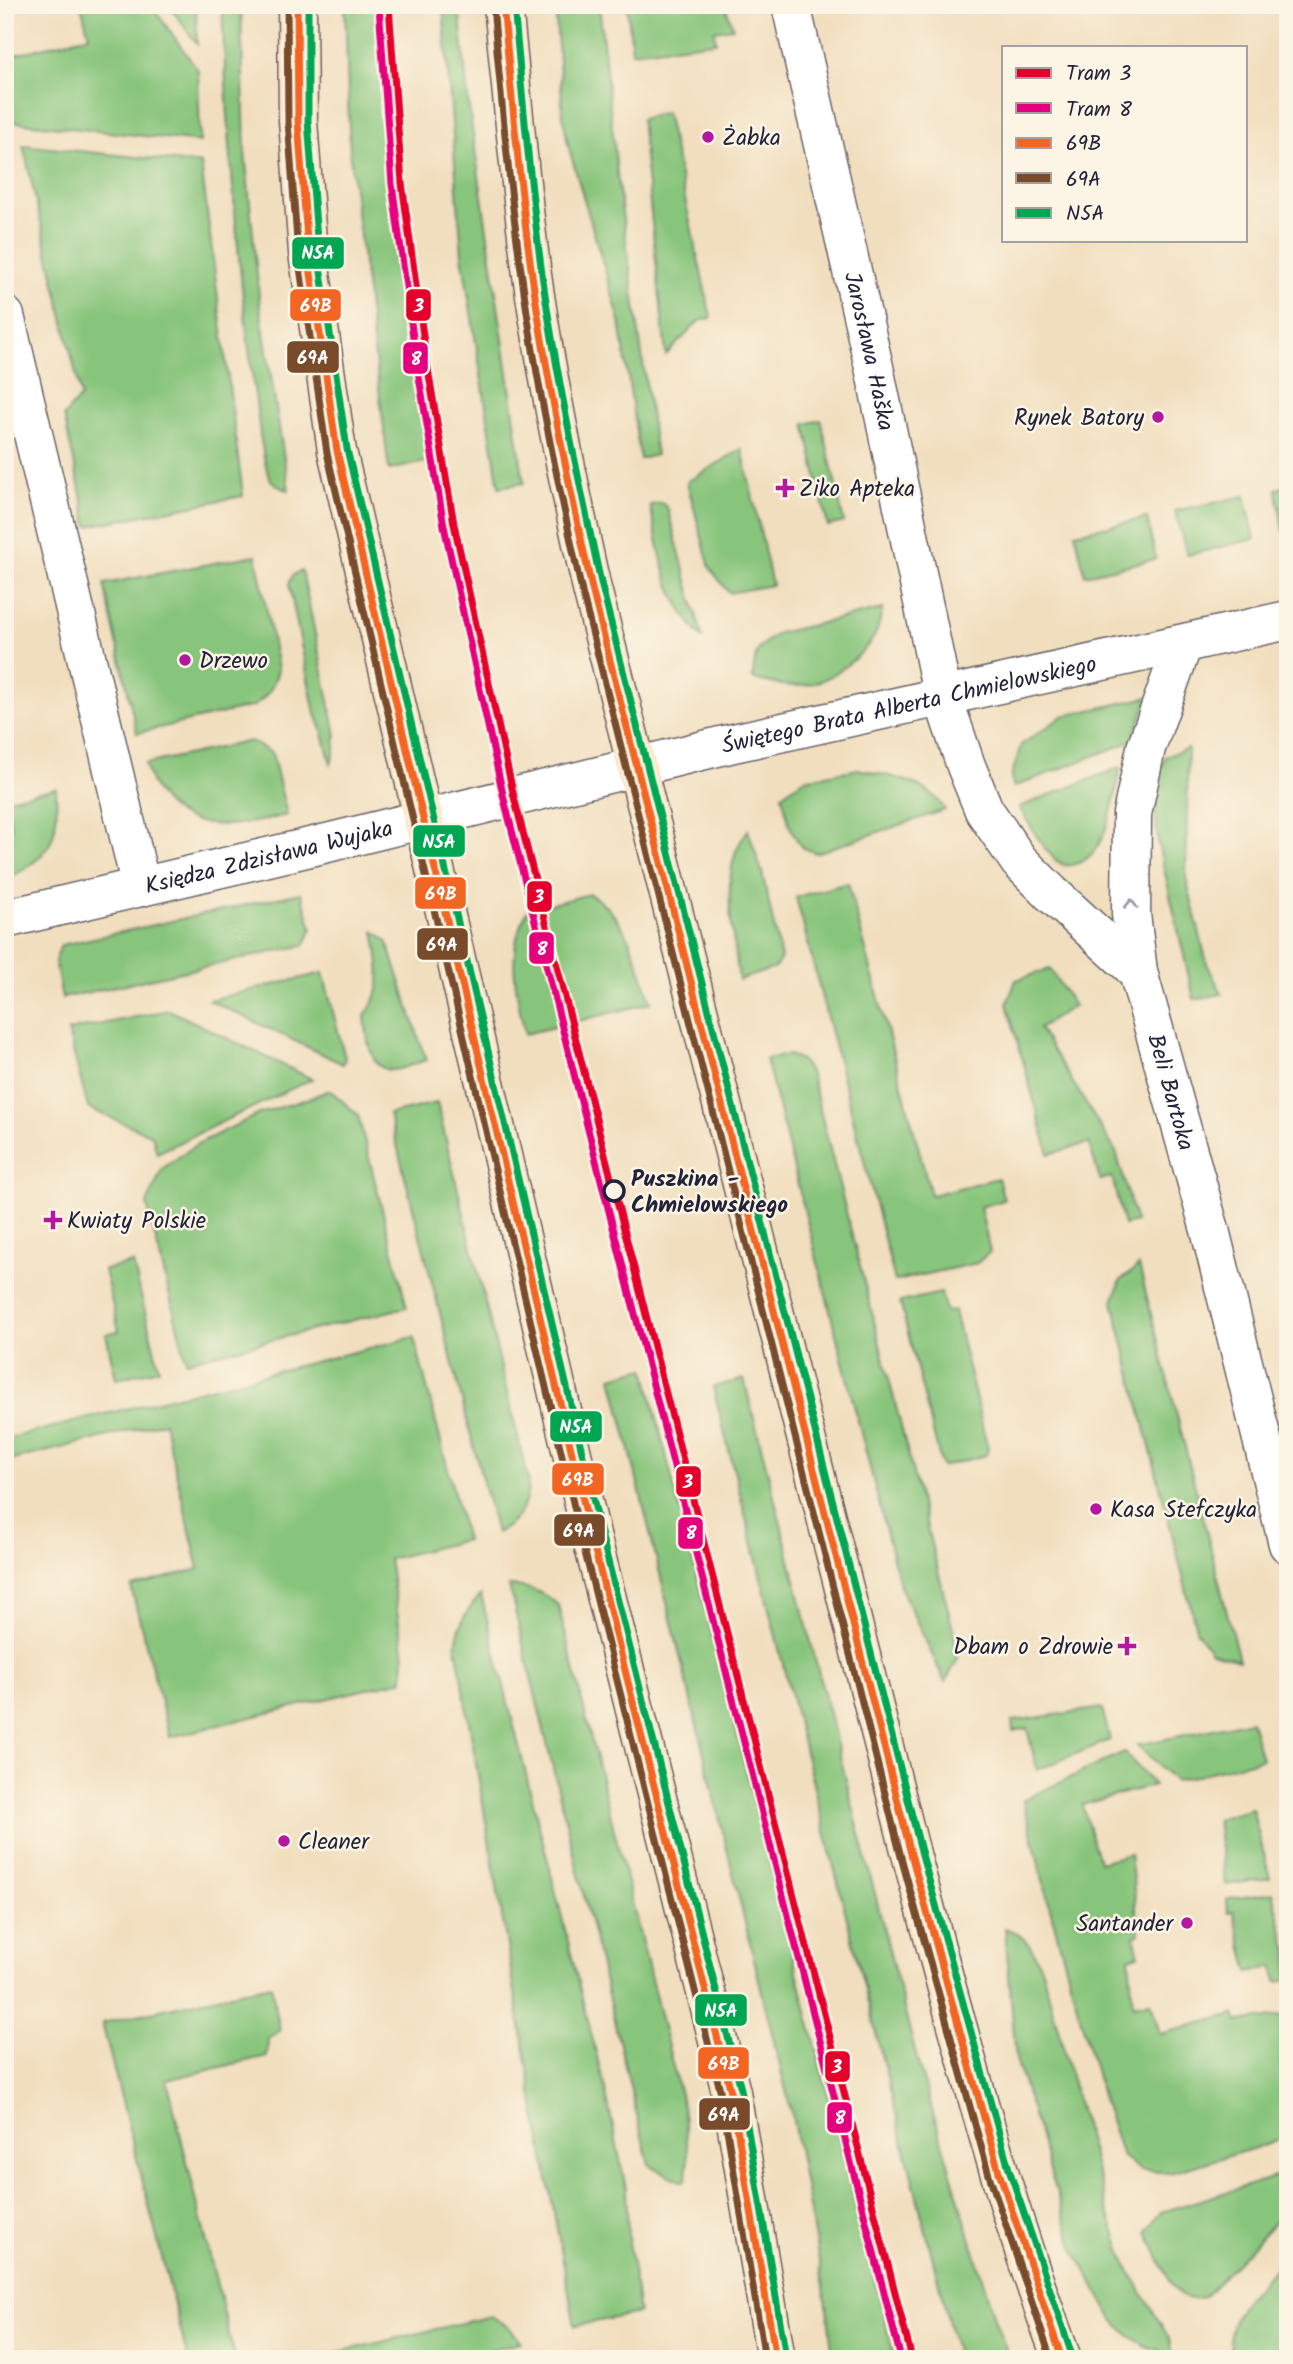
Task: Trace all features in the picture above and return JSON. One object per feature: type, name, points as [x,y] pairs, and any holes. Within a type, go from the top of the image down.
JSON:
[{"type":"main road","points":[[296,5],[298,121],[308,253],[337,451],[586,1515],[731,2092],[776,2359]]},
{"type":"main road","points":[[503,5],[532,278],[567,474],[592,589],[959,2036],[1042,2304],[1062,2359]]},
{"type":"street","name":"Jarosława Haška","points":[[791,5],[874,367],[943,698]]},
{"type":"street","points":[[5,316],[141,887]]},
{"type":"street","name":"Świętego Brata Alberta Chmielowskiego","points":[[531,793],[637,765],[1288,620]]},
{"type":"street","name":"Beli Bartoka","points":[[1183,644],[1146,748],[1132,814],[1131,915],[1138,972],[1210,1230],[1288,1544]]},
{"type":"street","points":[[943,698],[984,810],[1019,861],[1138,972]]},
{"type":"street","name":"Księdza Zdzisława Wujaka","points":[[5,919],[531,793]]},
{"type":"green space","points":[[81,5],[151,5],[198,70],[200,142],[5,121],[5,57],[89,36]]},
{"type":"green space","points":[[169,5],[196,5],[197,44]]},
{"type":"green space","points":[[222,5],[241,5],[245,152],[260,307],[289,490],[271,480],[268,474],[249,352],[230,154]]},
{"type":"green space","points":[[345,5],[378,5],[398,234],[430,461],[389,470],[350,156]]},
{"type":"green space","points":[[443,5],[459,5],[468,101],[524,483],[499,487],[462,255]]},
{"type":"green space","points":[[555,5],[599,5],[619,191],[656,455],[640,459],[620,321],[568,145],[563,116]]},
{"type":"green space","points":[[627,5],[725,5],[733,28],[714,31],[716,42],[632,52]]},
{"type":"green space","points":[[666,112],[711,318],[699,321],[666,355],[641,119]]},
{"type":"green space","points":[[23,145],[201,164],[243,496],[88,526],[64,416],[81,396]]},
{"type":"green space","points":[[821,420],[844,522],[828,526],[805,424]]},
{"type":"green space","points":[[742,449],[772,585],[729,593],[710,568],[687,482]]},
{"type":"green space","points":[[1288,486],[1288,533],[1284,533],[1276,489]]},
{"type":"green space","points":[[1245,496],[1255,539],[1187,555],[1175,511]]},
{"type":"green space","points":[[661,503],[667,507],[703,639],[680,608],[666,576],[650,505]]},
{"type":"green space","points":[[1147,518],[1156,559],[1085,575],[1075,533]]},
{"type":"green space","points":[[256,555],[278,669],[270,690],[254,706],[137,733],[104,584]]},
{"type":"green space","points":[[302,571],[336,735],[331,764],[314,709],[289,584],[293,575]]},
{"type":"green space","points":[[883,609],[870,643],[845,666],[825,679],[793,686],[753,679],[758,652],[765,642],[778,633]]},
{"type":"green space","points":[[1149,697],[1132,741],[1014,787],[1011,778],[1021,745],[1063,716]]},
{"type":"green space","points":[[250,741],[272,753],[287,815],[233,825],[197,822],[167,805],[153,786],[145,764]]},
{"type":"green space","points":[[1188,748],[1186,878],[1207,964],[1222,994],[1194,999],[1158,843],[1154,794],[1165,757]]},
{"type":"green space","points":[[1121,767],[1108,822],[1096,848],[1088,858],[1078,863],[1066,865],[1056,860],[1044,847],[1019,807]]},
{"type":"green space","points":[[858,769],[895,777],[918,786],[938,800],[945,810],[816,853],[801,847],[790,827],[782,795],[804,779]]},
{"type":"green space","points":[[56,788],[56,819],[51,842],[37,859],[11,877],[5,851],[5,831],[11,829],[7,799]]},
{"type":"green space","points":[[748,830],[762,872],[781,958],[775,968],[739,980],[730,885],[736,851]]},
{"type":"green space","points":[[848,883],[931,1195],[998,1178],[1004,1200],[980,1207],[990,1252],[977,1263],[895,1281],[796,897]]},
{"type":"green space","points":[[301,893],[312,928],[305,945],[62,998],[55,961],[61,945]]},
{"type":"green space","points":[[589,894],[613,914],[622,927],[636,957],[651,1003],[525,1034],[514,971],[521,925],[528,910]]},
{"type":"green space","points":[[374,931],[387,941],[426,1060],[393,1070],[379,1065],[370,1050],[368,1040],[365,1015],[376,995],[380,975]]},
{"type":"green space","points":[[1050,969],[1074,1006],[1039,1028],[1116,1152],[1136,1222],[1124,1225],[1112,1177],[1100,1180],[1089,1143],[1049,1154],[1007,1004],[1016,980]]},
{"type":"green space","points":[[323,973],[345,1058],[343,1064],[209,1000]]},
{"type":"green space","points":[[169,1010],[312,1079],[157,1153],[152,1135],[88,1108],[68,1031]]},
{"type":"green space","points":[[789,1055],[801,1060],[811,1075],[953,1629],[958,1659],[945,1682],[900,1586],[766,1059]]},
{"type":"green space","points":[[330,1090],[358,1115],[407,1307],[186,1361],[147,1204],[162,1169],[197,1144],[259,1114]]},
{"type":"green space","points":[[437,1103],[527,1475],[527,1493],[522,1509],[512,1523],[496,1533],[389,1114]]},
{"type":"green space","points":[[133,1263],[159,1369],[116,1379],[106,1334],[119,1331],[104,1270]]},
{"type":"green space","points":[[1139,1266],[1239,1660],[1211,1652],[1197,1632],[1113,1302],[1120,1281]]},
{"type":"green space","points":[[941,1293],[946,1312],[954,1311],[988,1449],[986,1455],[942,1467],[900,1302]]},
{"type":"green space","points":[[414,1337],[466,1540],[389,1559],[404,1656],[403,1680],[170,1737],[131,1587],[199,1569],[164,1422],[5,1462],[5,1439]]},
{"type":"green space","points":[[645,1368],[895,2359],[833,2359],[827,2305],[792,2115],[612,1377]]},
{"type":"green space","points":[[744,1379],[917,2059],[995,2321],[1010,2359],[958,2359],[713,1387]]},
{"type":"green space","points":[[509,1586],[535,1591],[558,1605],[683,2107],[688,2153],[686,2181],[680,2181],[649,2165]]},
{"type":"green space","points":[[481,1595],[604,2085],[626,2188],[628,2235],[639,2313],[575,2326],[535,2110],[456,1646],[464,1618]]},
{"type":"green space","points":[[1102,1708],[1110,1740],[1037,1770],[1027,1728],[1013,1731],[1012,1721]]},
{"type":"green space","points":[[1251,1721],[1262,1759],[1175,1781],[1137,1745]]},
{"type":"green space","points":[[1124,1752],[1154,1785],[1082,1805],[1099,1862],[1130,1854],[1139,1934],[1134,1936],[1139,1955],[1129,1958],[1133,2005],[1151,2002],[1160,2034],[1235,2014],[1238,2022],[1288,2015],[1288,2136],[1170,2173],[1140,2170],[1122,2156],[1103,2099],[1052,1916],[1023,1800]]},
{"type":"green space","points":[[1252,1809],[1270,1878],[1225,1885],[1217,1819]]},
{"type":"green space","points":[[1273,1893],[1288,1952],[1288,1980],[1277,1982],[1273,1966],[1249,1972],[1233,1911],[1228,1912],[1227,1899]]},
{"type":"green space","points":[[1005,1928],[1019,1935],[1028,1944],[1042,1970],[1108,2212],[1127,2267],[1169,2338],[1172,2355],[1146,2346],[1127,2334],[1112,2318],[1074,2249],[1016,2059]]},
{"type":"green space","points":[[271,1985],[280,2031],[268,2038],[267,2056],[167,2080],[235,2359],[188,2359],[102,2023]]},
{"type":"green space","points":[[1288,2173],[1288,2208],[1204,2297],[1190,2299],[1182,2296],[1168,2276],[1147,2231],[1161,2212]]},
{"type":"green space","points":[[1288,2257],[1288,2351],[1260,2359],[1233,2359],[1230,2343],[1236,2315],[1255,2289]]},
{"type":"green space","points":[[491,2316],[508,2326],[521,2342],[453,2359],[309,2359]]},
{"type":"tram line","name":"3","points":[[389,5],[402,183],[426,357],[454,524],[514,797],[912,2359]]},
{"type":"tram line","name":"8","points":[[379,6],[392,184],[416,359],[444,526],[504,799],[901,2359]]},
{"type":"transit line","name":"69A","points":[[287,5],[288,122],[298,254],[327,453],[582,1541],[721,2094],[765,2359]]},
{"type":"transit line","name":"69B","points":[[297,5],[298,121],[308,253],[337,451],[592,1539],[731,2092],[776,2359]]},
{"type":"transit line","name":"N5A","points":[[308,5],[308,121],[318,252],[347,449],[602,1537],[741,2089],[786,2357]]},
{"type":"transit line","name":"69B","points":[[503,5],[523,208],[538,315],[559,433],[592,589],[911,1854],[999,2172],[1062,2359]]},
{"type":"transit line","name":"N5A","points":[[514,5],[530,174],[548,313],[569,431],[602,587],[921,1851],[1009,2169],[1072,2355]]},
{"type":"transit line","name":"69A","points":[[493,6],[509,175],[528,317],[549,435],[582,592],[901,1857],[989,2175],[1051,2359]]},
{"type":"place","name":"Żabka","points":[[708,137]]},
{"type":"place","name":"Rynek Batory","points":[[1158,417]]},
{"type":"place","name":"Ziko Apteka","points":[[785,488]]},
{"type":"place","name":"Drzewo","points":[[185,660]]},
{"type":"place","name":"Puszkina - Chmielowskiego","points":[[614,1191]]},
{"type":"place","name":"Kwiaty Polskie","points":[[53,1220]]},
{"type":"place","name":"Kasa Stefczyka","points":[[1096,1509]]},
{"type":"place","name":"Dbam o Zdrowie","points":[[1127,1646]]},
{"type":"place","name":"Cleaner","points":[[284,1841]]},
{"type":"place","name":"Santander","points":[[1187,1923]]}]
